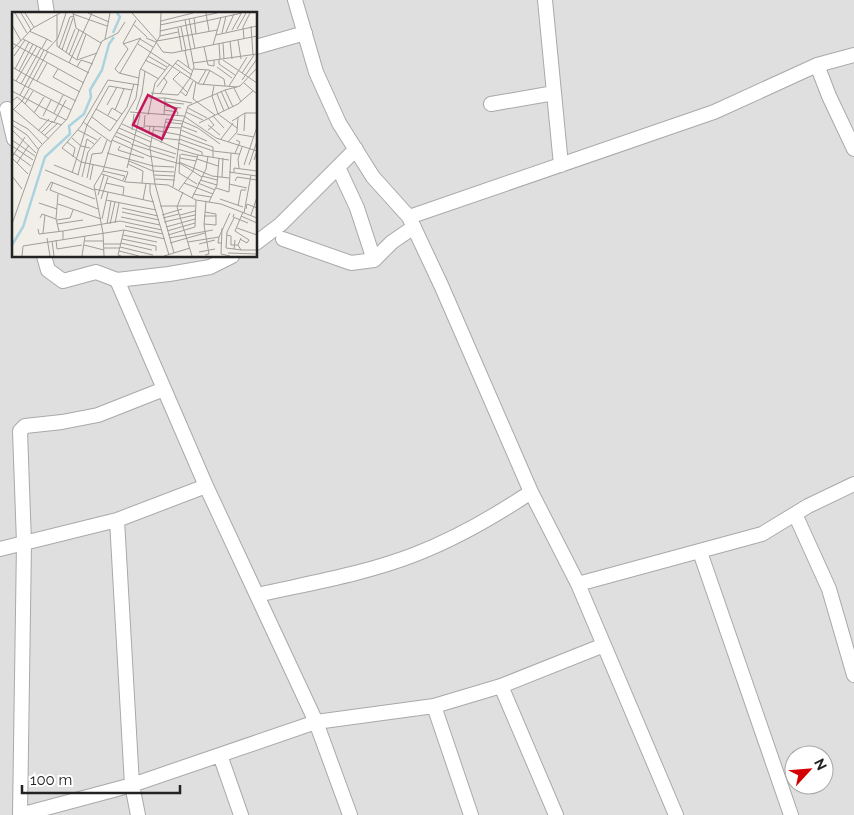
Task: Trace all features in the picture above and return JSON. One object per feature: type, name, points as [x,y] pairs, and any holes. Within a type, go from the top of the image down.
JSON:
[{"type":"street","points":[[295,0],[316,72],[339,123],[373,176],[412,222],[531,492],[578,584],[676,815]]},
{"type":"street","points":[[545,0],[561,165]]},
{"type":"street","points":[[258,46],[305,33]]},
{"type":"street","points":[[283,240],[351,263],[374,260],[412,222],[561,165],[714,112],[817,66],[854,55]]},
{"type":"street","points":[[817,66],[854,149]]},
{"type":"street","points":[[491,104],[554,93]]},
{"type":"street","points":[[7,109],[12,130]]},
{"type":"street","points":[[258,241],[281,224],[356,149]]},
{"type":"street","points":[[338,167],[357,208],[374,260]]},
{"type":"street","points":[[45,258],[48,270],[62,281],[96,272],[117,280],[169,274],[210,267],[228,258]]},
{"type":"street","points":[[117,280],[206,486],[316,722],[350,815]]},
{"type":"street","points":[[164,389],[98,416],[24,426],[20,431],[24,543],[20,815],[132,785],[316,722],[434,706],[501,686],[604,645]]},
{"type":"street","points":[[578,584],[762,534],[795,514],[854,484]]},
{"type":"street","points":[[0,549],[117,520],[206,486]]},
{"type":"street","points":[[257,595],[354,573],[416,554],[464,533],[531,492]]},
{"type":"street","points":[[795,514],[829,589],[854,675]]},
{"type":"street","points":[[117,520],[132,785],[138,815]]},
{"type":"street","points":[[700,552],[791,815]]},
{"type":"street","points":[[501,686],[556,815]]},
{"type":"street","points":[[434,706],[471,815]]},
{"type":"street","points":[[220,755],[242,815]]},
{"type":"shaded area","points":[[0,0],[854,0],[854,815],[0,815]]}]
